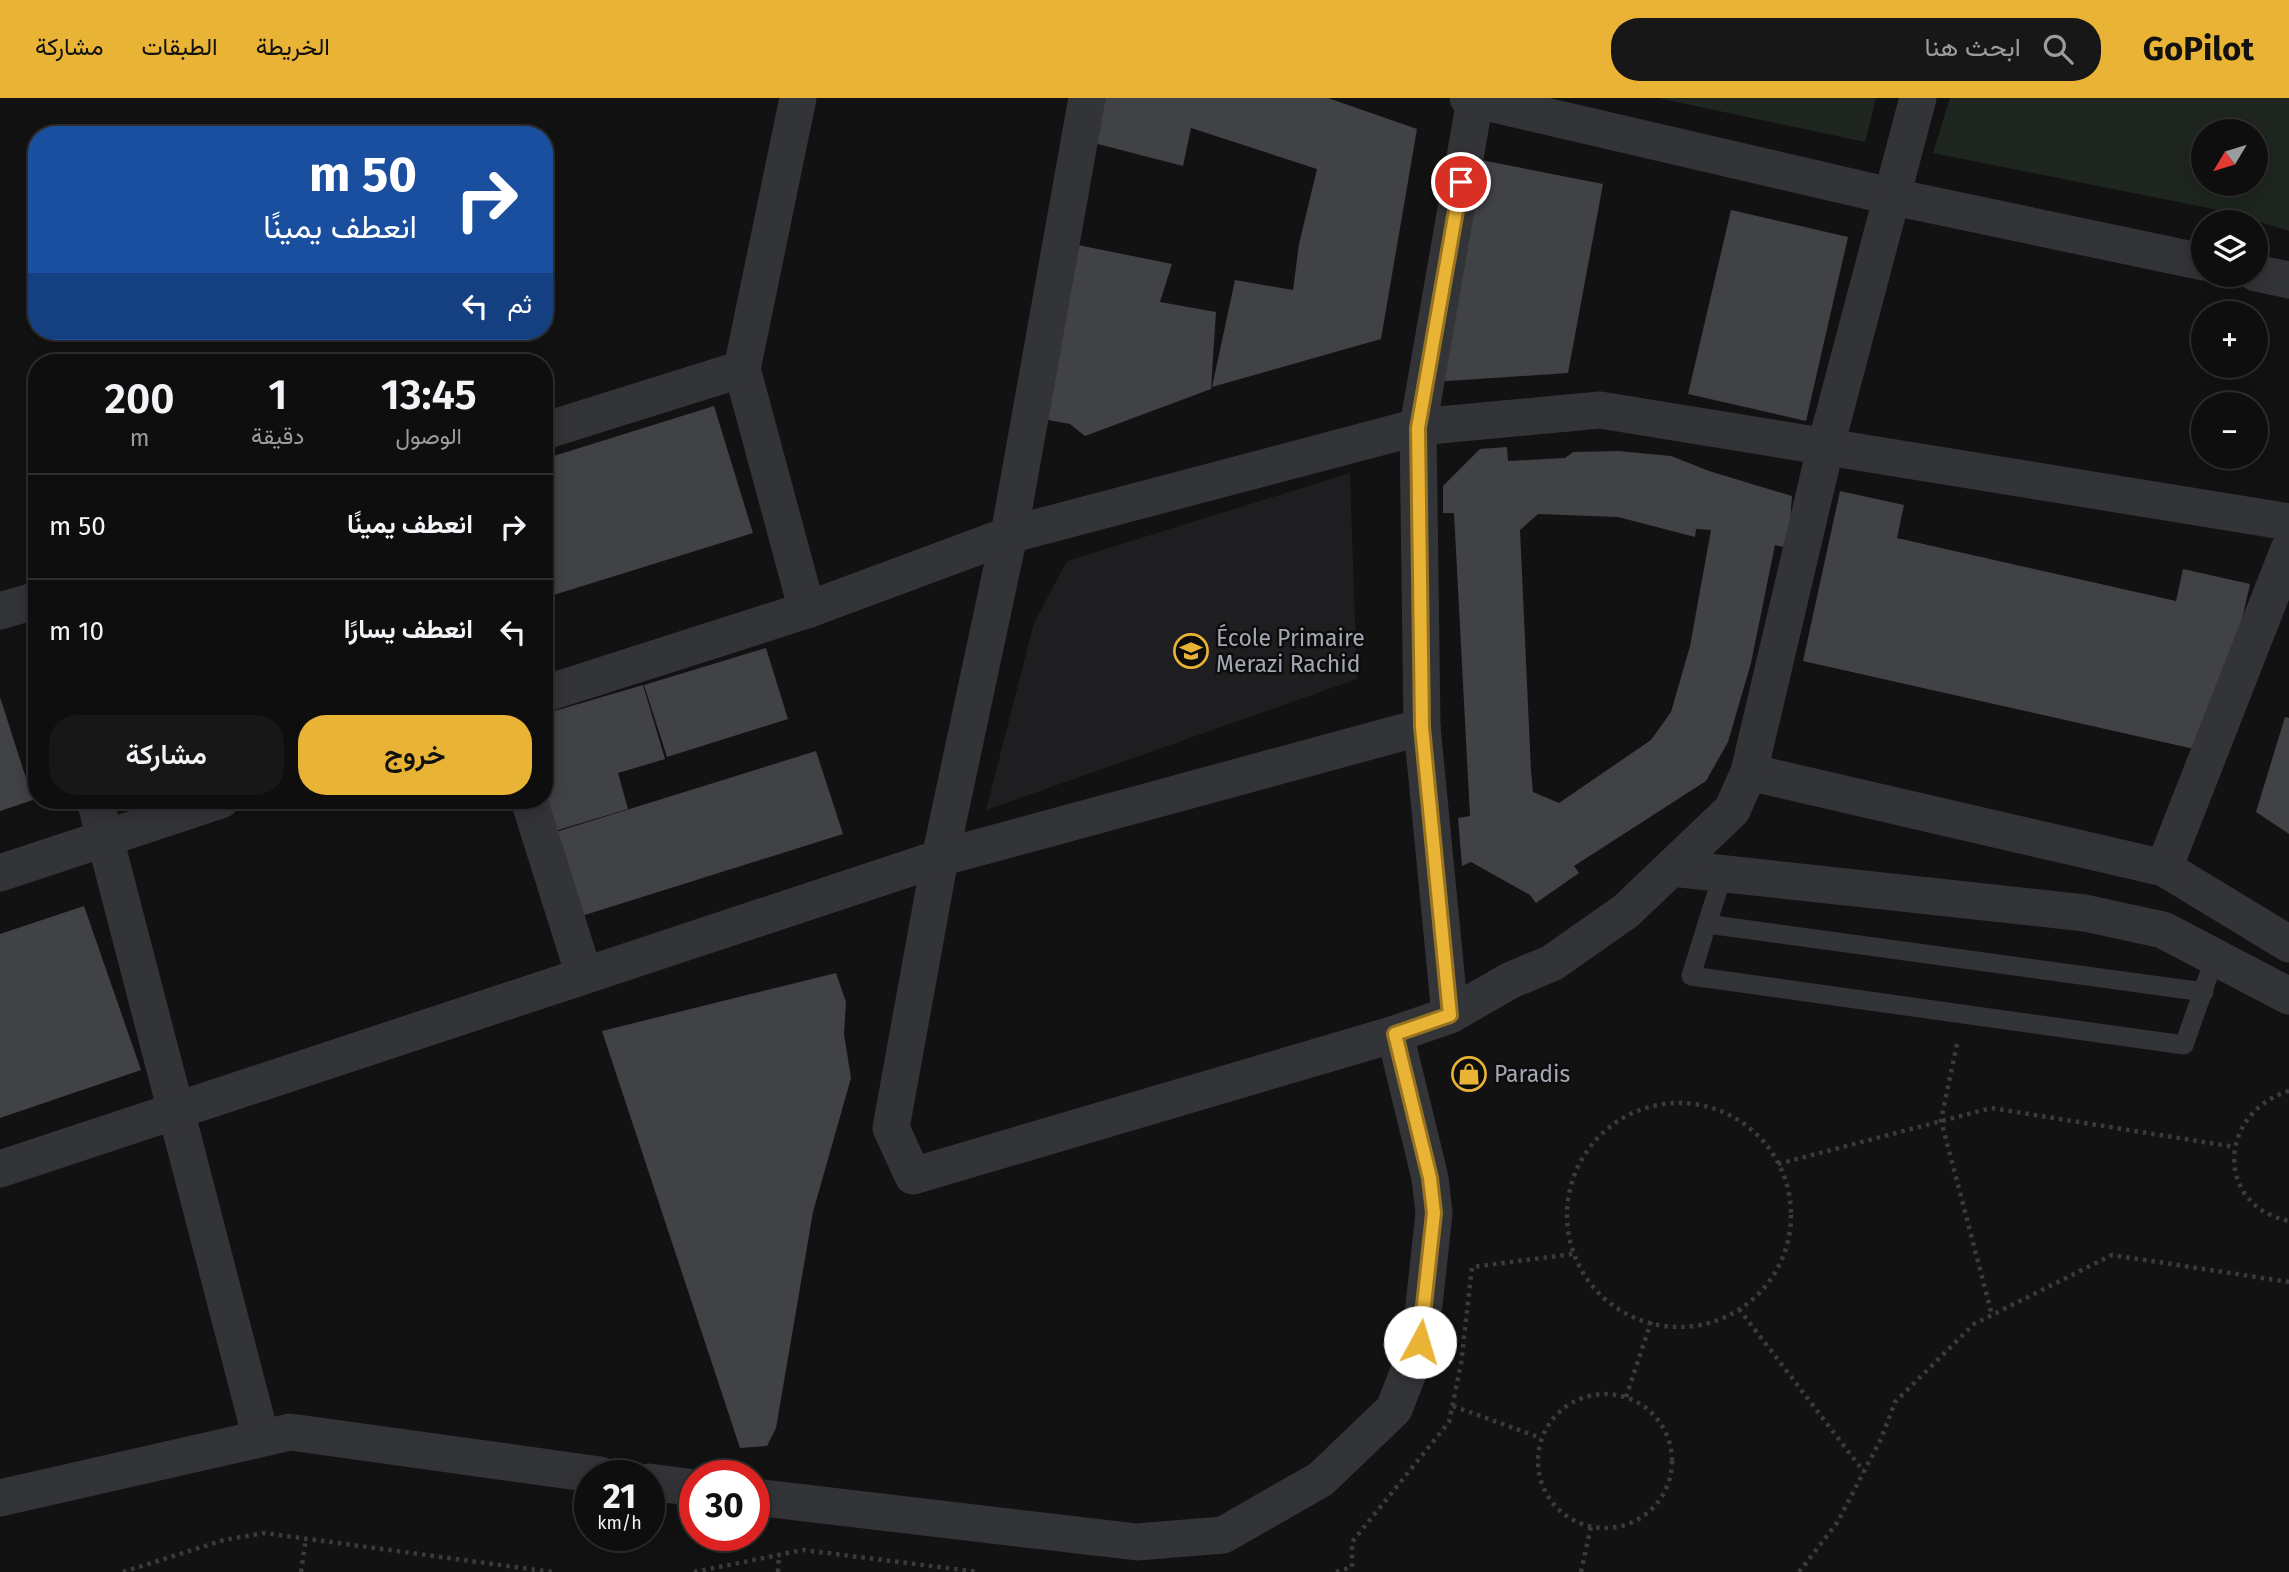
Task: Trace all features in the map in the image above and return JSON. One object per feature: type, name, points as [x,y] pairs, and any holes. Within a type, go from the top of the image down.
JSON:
[{"type":"street","points":[[798,98],[742,369],[807,610]]},
{"type":"street","points":[[1087,98],[1009,535],[940,858],[891,1128],[913,1176],[1395,1034],[1450,1015],[1511,980],[1552,963],[1626,911],[1732,810],[1749,772],[1826,444],[1894,197],[1917,98]]},
{"type":"street","points":[[1450,1015],[1422,727],[1418,428],[1472,99],[1894,197],[2191,259]]},
{"type":"street","points":[[2268,276],[2289,281]]},
{"type":"street","points":[[553,428],[742,369]]},
{"type":"street","points":[[553,691],[807,610],[1009,535],[1418,428],[1600,410],[1826,444],[2289,522]]},
{"type":"street","points":[[2164,868],[2289,549]]},
{"type":"street","points":[[0,1169],[940,858],[1422,727]]},
{"type":"street","points":[[1749,772],[2164,868],[2289,944]]},
{"type":"street","points":[[98,809],[261,1438]]},
{"type":"street","points":[[0,873],[193,809]]},
{"type":"street","points":[[532,809],[584,975]]},
{"type":"street","points":[[1672,868],[2085,913],[2163,930],[2289,996]]},
{"type":"street","points":[[770,1499],[1138,1542],[1223,1535],[1321,1479],[1394,1409],[1420,1342],[1434,1213],[1430,1178],[1395,1034]]},
{"type":"street","points":[[0,1498],[290,1432],[574,1471]]},
{"type":"lane","points":[[1723,874],[1691,976],[2184,1045],[2215,957]]},
{"type":"lane","points":[[1707,924],[2204,992]]},
{"type":"path","points":[[1959,1036],[1941,1121],[1993,1315]]},
{"type":"path","points":[[2289,1091],[2272,1096],[2254,1108],[2241,1126],[2235,1147],[2235,1170],[2243,1190],[2257,1207],[2277,1219],[2289,1221]]},
{"type":"path","points":[[1661,1103],[1697,1104],[1730,1115],[1759,1136],[1778,1164],[1791,1205],[1788,1244],[1772,1279],[1739,1309],[1710,1324],[1671,1328],[1634,1318],[1601,1297],[1573,1254],[1567,1232],[1567,1197],[1578,1163],[1600,1135],[1628,1114],[1661,1103]]},
{"type":"path","points":[[1778,1164],[1991,1108],[2235,1147]]},
{"type":"path","points":[[1799,1572],[1836,1522],[1864,1472],[1895,1402],[1975,1324],[2112,1255],[2289,1282]]},
{"type":"path","points":[[1739,1309],[1864,1472]]},
{"type":"path","points":[[1626,1398],[1651,1322]]},
{"type":"path","points":[[1606,1393],[1626,1398],[1647,1408],[1663,1426],[1671,1448],[1671,1472],[1664,1493],[1650,1512],[1630,1524],[1607,1529],[1591,1527],[1563,1515],[1549,1500],[1540,1480],[1537,1459],[1541,1438],[1550,1420],[1566,1405],[1585,1396],[1606,1393]]},
{"type":"path","points":[[1453,1405],[1541,1438]]},
{"type":"path","points":[[1581,1572],[1591,1527]]},
{"type":"path","points":[[123,1572],[223,1540],[264,1533],[550,1572]]},
{"type":"path","points":[[301,1572],[306,1538]]},
{"type":"path","points":[[694,1572],[803,1550],[978,1572]]},
{"type":"path","points":[[778,1572],[779,1555]]},
{"type":"shaded area","points":[[1658,98],[1876,98],[1865,142]]},
{"type":"shaded area","points":[[1950,98],[2289,98],[2289,231],[2268,224],[2268,210],[2218,210],[1933,153]]},
{"type":"shaded area","name":"École Primaire Merazi Rachid","points":[[1350,473],[1357,679],[986,810],[1034,623],[1067,561]]},
{"type":"building","points":[[1099,98],[1328,98],[1417,129],[1381,339],[1212,387],[1235,280],[1293,290],[1299,244],[1317,169],[1191,128],[1183,166],[1090,142]]},
{"type":"building","points":[[1471,158],[1603,184],[1568,373],[1433,382]]},
{"type":"building","points":[[1731,210],[1848,237],[1806,421],[1688,394]]},
{"type":"building","points":[[1078,245],[1172,264],[1160,302],[1216,312],[1211,389],[1085,436],[1070,424],[1037,418]]},
{"type":"building","points":[[714,406],[753,533],[553,595],[553,456]]},
{"type":"building","points":[[1507,447],[1508,461],[1565,458],[1573,452],[1618,451],[1671,456],[1709,471],[1792,496],[1788,548],[1775,545],[1751,663],[1728,742],[1706,781],[1574,866],[1579,873],[1536,903],[1530,895],[1471,862],[1462,866],[1458,818],[1470,816],[1454,513],[1443,513],[1443,486],[1480,449]],"holes":[[[1538,514],[1618,517],[1695,537],[1696,529],[1711,530],[1690,646],[1671,712],[1651,740],[1559,803],[1533,792],[1520,530]]]},
{"type":"building","points":[[1840,491],[1904,505],[1897,538],[2176,601],[2183,569],[2250,584],[2212,753],[1803,661]]},
{"type":"building","points":[[766,648],[788,719],[667,757],[644,685]]},
{"type":"building","points":[[643,685],[665,759],[618,773],[628,809],[545,834],[545,809],[553,809],[553,711]]},
{"type":"building","points":[[0,697],[28,784],[28,802],[0,811]]},
{"type":"building","points":[[2285,717],[2289,718],[2289,834],[2256,812]]},
{"type":"building","points":[[816,751],[843,834],[572,919],[546,835]]},
{"type":"building","points":[[84,906],[141,1070],[0,1118],[0,934]]},
{"type":"building","points":[[836,973],[846,1002],[844,1034],[851,1078],[813,1212],[776,1428],[767,1446],[740,1448],[602,1031]]},
{"type":"place","name":"École Primaire Merazi Rachid","points":[[1191,651]]},
{"type":"place","name":"Paradis","points":[[1469,1074]]},
{"type":"route","points":[[1420,1342],[1434,1213],[1430,1178],[1395,1034],[1450,1015],[1422,727],[1418,428],[1461,182]]}]
